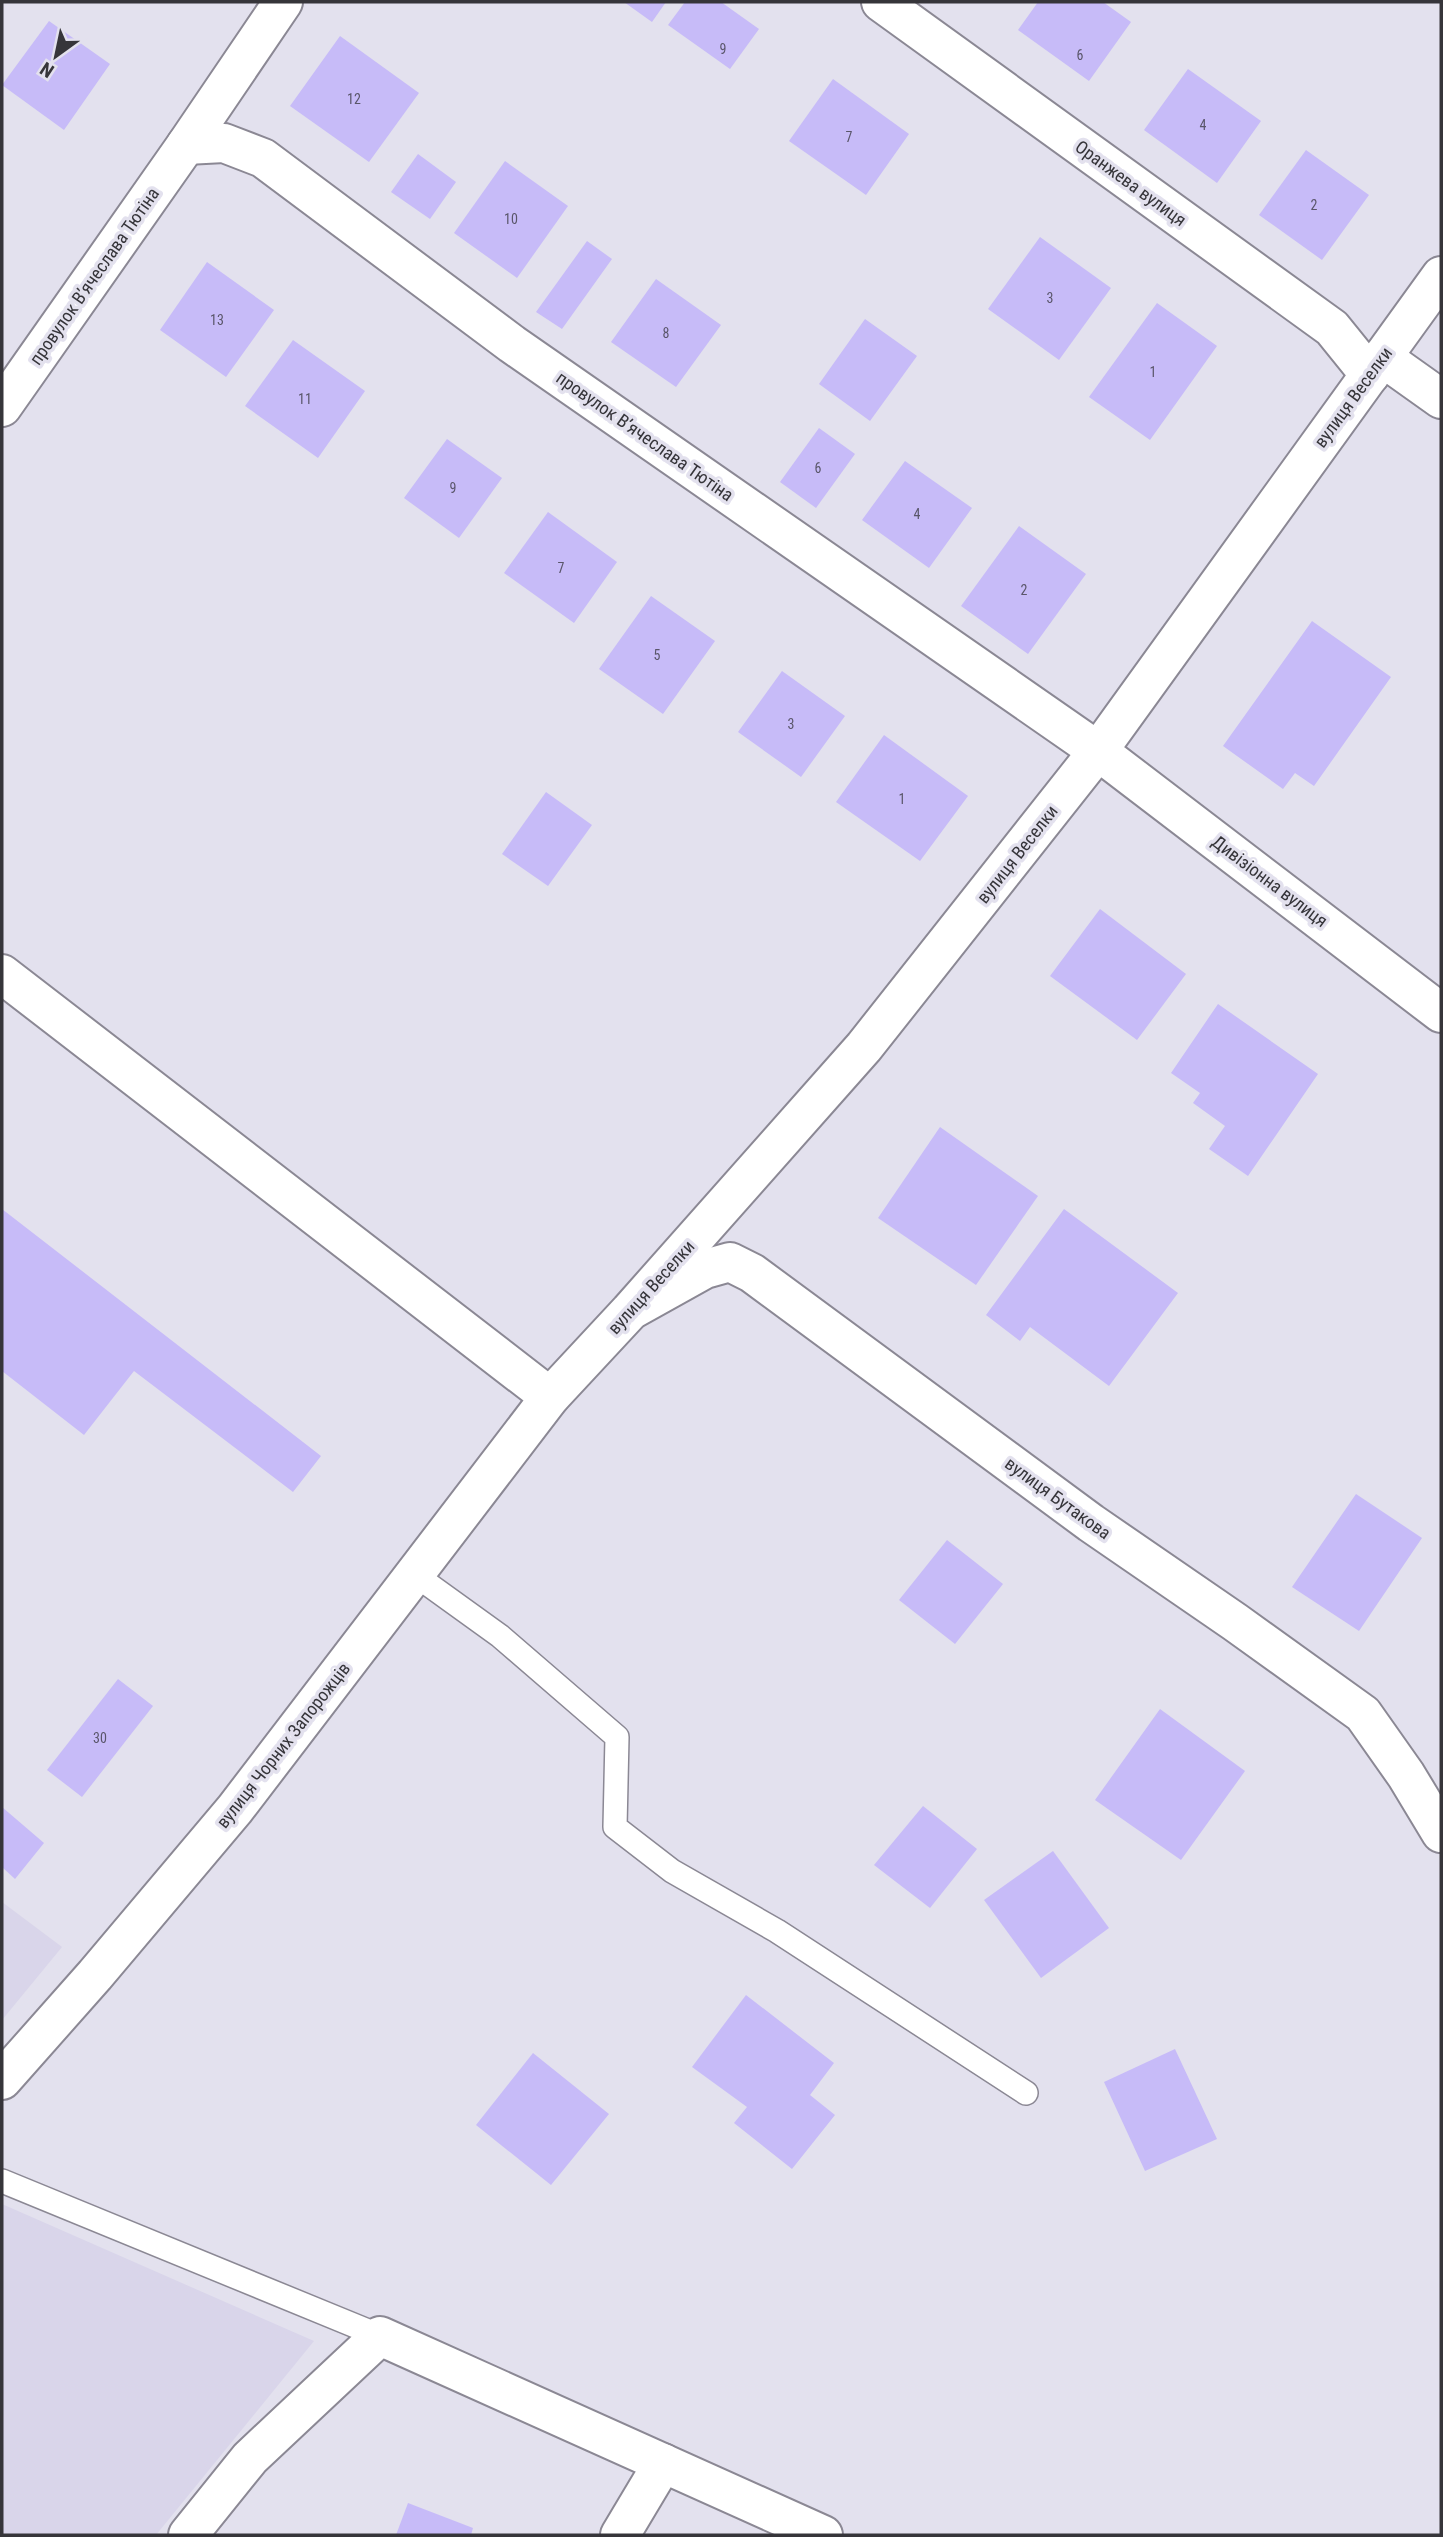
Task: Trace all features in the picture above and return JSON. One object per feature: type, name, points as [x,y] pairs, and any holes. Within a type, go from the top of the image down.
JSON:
[{"type":"street","name":"провулок Вʼячеслава Тютіна","points":[[2,407],[283,2]]},
{"type":"street","name":"Оранжева вулиця","points":[[881,2],[1332,328],[1376,366],[1441,399]]},
{"type":"street","name":"провулок Вʼячеслава Тютіна","points":[[186,145],[224,143],[263,158],[512,344],[1098,751]]},
{"type":"street","name":"вулиця Веселки","points":[[550,1397],[630,1311],[864,1047],[1098,751],[1441,276]]},
{"type":"street","name":"Дивізіонна вулиця","points":[[1098,751],[1441,1013]]},
{"type":"street","points":[[2,974],[550,1397]]},
{"type":"street","name":"вулиця Бутакова","points":[[630,1311],[705,1269],[730,1262],[752,1273],[1091,1522],[1363,1714],[1406,1775],[1441,1833]]},
{"type":"street","name":"вулиця Чорних Запорожців","points":[[2,2080],[235,1809],[550,1397]]},
{"type":"street","points":[[188,2535],[250,2458],[380,2336],[823,2535]]},
{"type":"street","points":[[620,2535],[663,2463]]},
{"type":"lane","points":[[414,1574],[500,1636],[617,1737],[615,1828],[672,1871],[777,1931],[1026,2093]]},
{"type":"lane","points":[[2,2181],[380,2336]]},
{"type":"shaded area","points":[[2,1902],[62,1947],[2,2020]]},
{"type":"shaded area","points":[[2,2204],[314,2341],[156,2535],[2,2535]]},
{"type":"building","points":[[624,2],[666,2],[652,22]]},
{"type":"building","points":[[685,2],[721,2],[759,29],[730,69],[668,25]]},
{"type":"building","points":[[1038,2],[1103,2],[1131,22],[1089,81],[1018,30]]},
{"type":"building","points":[[49,21],[110,64],[64,130],[2,85]]},
{"type":"building","points":[[340,36],[419,93],[369,162],[290,106]]},
{"type":"building","points":[[1188,69],[1261,121],[1217,183],[1144,130]]},
{"type":"building","points":[[833,79],[909,134],[866,195],[789,141]]},
{"type":"building","points":[[1306,150],[1369,195],[1322,260],[1259,215]]},
{"type":"building","points":[[418,154],[456,182],[430,219],[391,192]]},
{"type":"building","points":[[505,161],[568,206],[517,278],[454,233]]},
{"type":"building","points":[[1040,237],[1111,288],[1059,360],[988,309]]},
{"type":"building","points":[[587,241],[612,259],[562,329],[536,312]]},
{"type":"building","points":[[207,262],[274,310],[226,377],[160,330]]},
{"type":"building","points":[[656,279],[721,325],[676,387],[611,342]]},
{"type":"building","points":[[1157,303],[1217,346],[1150,440],[1089,397]]},
{"type":"building","points":[[865,319],[917,356],[870,421],[819,384]]},
{"type":"building","points":[[293,340],[365,391],[318,458],[245,406]]},
{"type":"building","points":[[819,428],[855,454],[816,508],[780,482]]},
{"type":"building","points":[[447,439],[502,478],[459,538],[404,498]]},
{"type":"building","points":[[905,461],[972,508],[929,568],[862,520]]},
{"type":"building","points":[[548,512],[617,562],[574,623],[504,573]]},
{"type":"building","points":[[1019,526],[1086,574],[1028,654],[961,606]]},
{"type":"building","points":[[651,596],[715,641],[663,714],[599,669]]},
{"type":"building","points":[[1312,621],[1391,677],[1314,786],[1295,773],[1283,789],[1223,746]]},
{"type":"building","points":[[782,671],[845,716],[801,777],[738,732]]},
{"type":"building","points":[[884,735],[968,796],[920,861],[836,802]]},
{"type":"building","points":[[546,792],[592,825],[548,886],[502,854]]},
{"type":"building","points":[[1100,909],[1186,974],[1137,1040],[1050,976]]},
{"type":"building","points":[[1218,1004],[1318,1074],[1248,1176],[1209,1149],[1225,1126],[1193,1103],[1200,1093],[1171,1073]]},
{"type":"building","points":[[940,1127],[1038,1196],[976,1285],[878,1218]]},
{"type":"building","points":[[2,1209],[321,1456],[293,1492],[134,1371],[84,1435],[2,1371]]},
{"type":"building","points":[[1064,1209],[1178,1293],[1109,1386],[1030,1327],[1020,1341],[986,1315]]},
{"type":"building","points":[[1356,1494],[1422,1538],[1359,1631],[1292,1587]]},
{"type":"building","points":[[947,1540],[1003,1584],[955,1644],[899,1600]]},
{"type":"building","points":[[118,1679],[153,1706],[82,1797],[47,1770]]},
{"type":"building","points":[[1160,1709],[1245,1771],[1181,1860],[1095,1800]]},
{"type":"building","points":[[923,1806],[977,1849],[930,1908],[874,1865]]},
{"type":"building","points":[[2,1807],[44,1843],[15,1879],[2,1867]]},
{"type":"building","points":[[1053,1851],[1109,1928],[1041,1978],[984,1900]]},
{"type":"building","points":[[746,1995],[834,2063],[810,2095],[835,2115],[792,2169],[734,2123],[747,2107],[692,2067]]},
{"type":"building","points":[[1175,2049],[1217,2139],[1145,2171],[1104,2082]]},
{"type":"building","points":[[533,2053],[609,2114],[551,2185],[476,2125]]},
{"type":"building","points":[[408,2503],[473,2528],[471,2535],[396,2535]]}]
